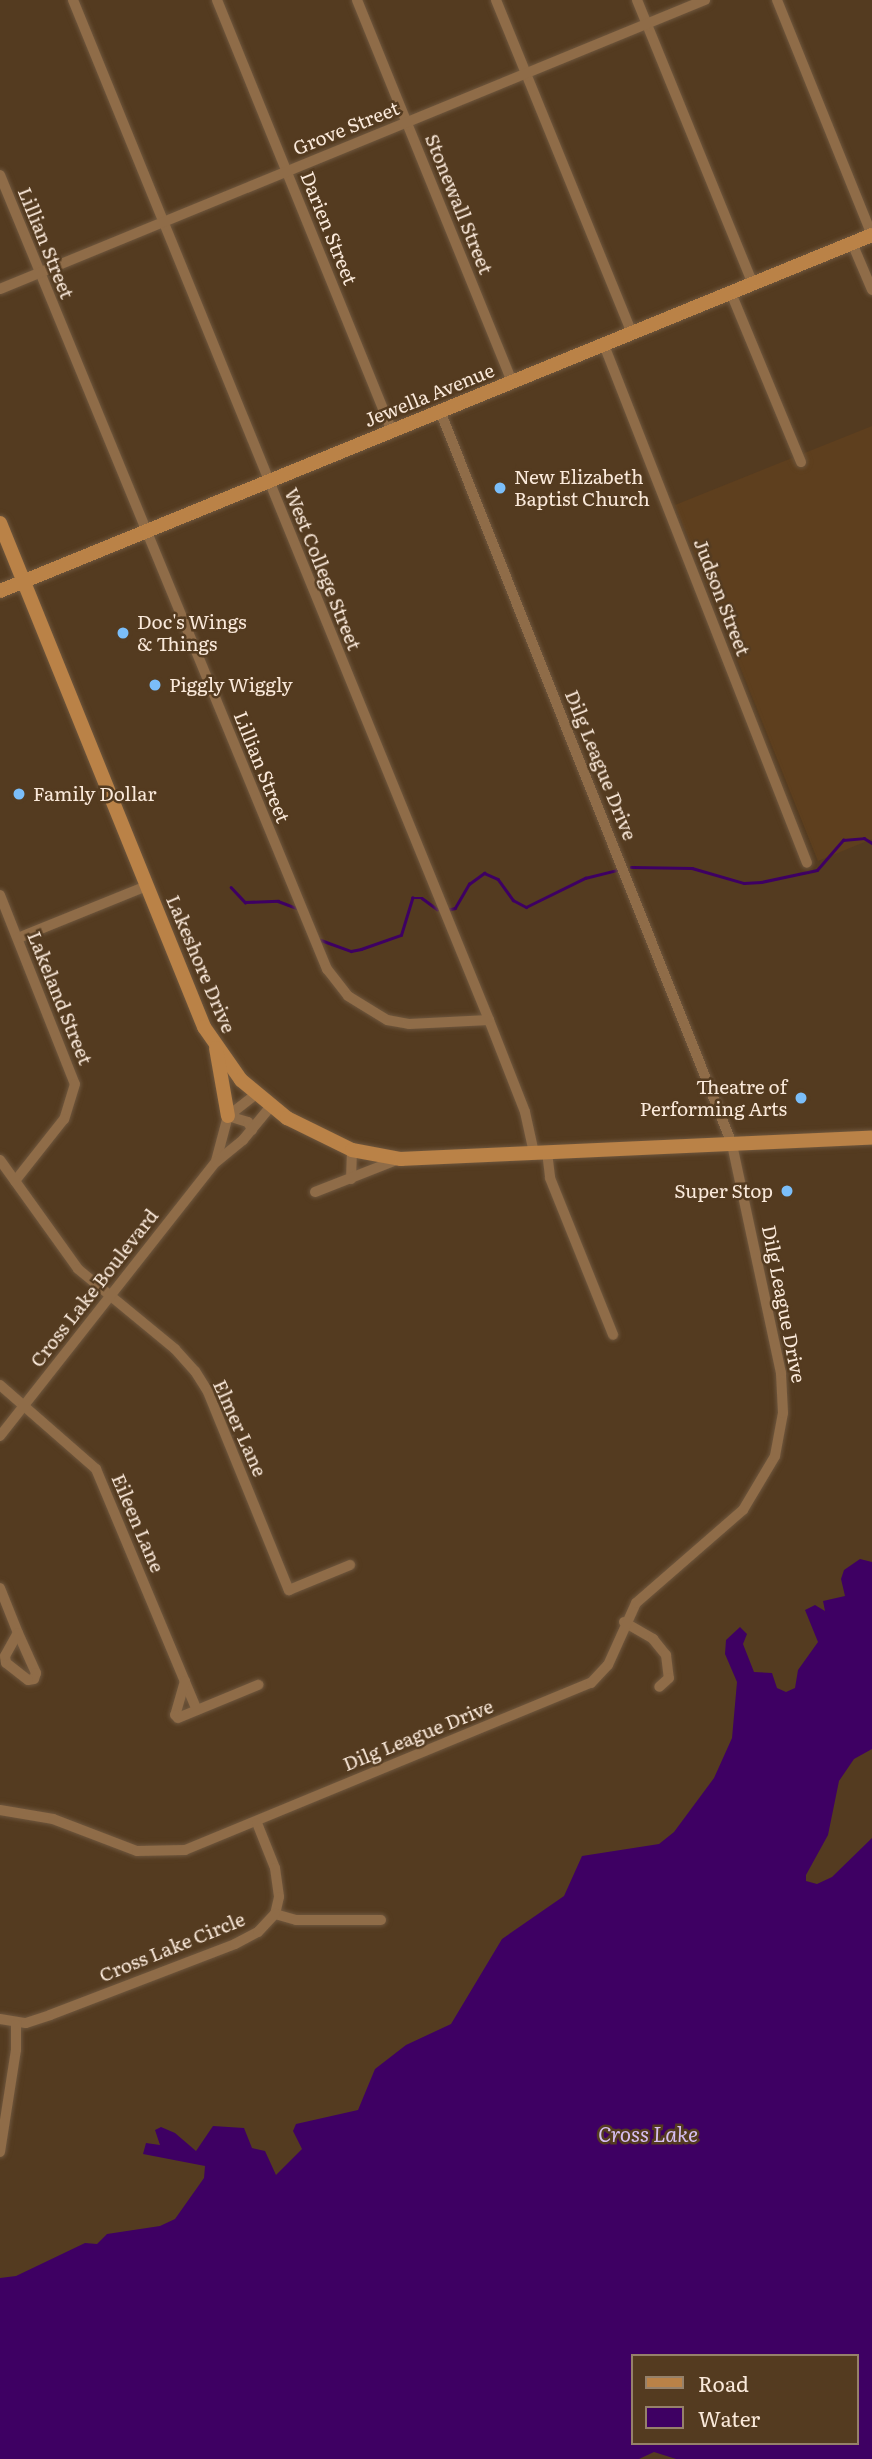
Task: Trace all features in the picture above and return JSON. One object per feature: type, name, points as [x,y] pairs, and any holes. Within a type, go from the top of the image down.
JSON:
[{"type":"main road","name":"Jewella Avenue","points":[[0,591],[872,235]]},
{"type":"main road","name":"Lakeshore Drive","points":[[0,523],[147,886],[216,1047],[256,1094],[271,1106],[307,1131],[352,1150],[401,1159],[872,1138]]},
{"type":"main road","points":[[216,1047],[227,1122]]},
{"type":"street","name":"West College Street","points":[[74,0],[489,1020],[613,1335]]},
{"type":"street","name":"Darien Street","points":[[217,0],[392,431]]},
{"type":"street","name":"Stonewall Street","points":[[357,0],[512,382]]},
{"type":"street","points":[[496,0],[632,333]]},
{"type":"street","points":[[637,0],[753,284]]},
{"type":"street","name":"Grove Street","points":[[0,289],[705,0]]},
{"type":"street","points":[[777,0],[872,235]]},
{"type":"street","name":"Lillian Street","points":[[0,175],[320,955],[336,983],[362,1008],[396,1023],[489,1020]]},
{"type":"street","points":[[852,243],[872,290]]},
{"type":"street","points":[[731,293],[801,462]]},
{"type":"street","name":"Judson Street","points":[[604,345],[807,863]]},
{"type":"street","name":"Dilg League Drive","points":[[0,1810],[53,1819],[153,1854],[196,1847],[591,1683],[608,1665],[624,1622],[646,1593],[743,1510],[767,1474],[780,1436],[781,1373],[732,1144],[440,411]]},
{"type":"street","points":[[18,939],[147,886]]},
{"type":"street","name":"Lakeland Street","points":[[0,895],[75,1084],[64,1119],[15,1181]]},
{"type":"street","points":[[227,1122],[256,1094]]},
{"type":"street","name":"Cross Lake Boulevard","points":[[0,1436],[216,1162],[243,1140],[271,1106]]},
{"type":"street","points":[[227,1122],[248,1122],[252,1130]]},
{"type":"street","points":[[227,1122],[243,1140]]},
{"type":"street","name":"Cross Lake Boulevard","points":[[216,1162],[227,1122]]},
{"type":"street","points":[[351,1179],[352,1150]]},
{"type":"street","points":[[315,1192],[401,1159]]},
{"type":"street","name":"Elmer Lane","points":[[0,1160],[66,1256],[175,1349],[202,1381],[289,1590],[350,1565]]},
{"type":"street","name":"Eileen Lane","points":[[0,1385],[96,1469],[197,1710]]},
{"type":"street","points":[[0,1588],[18,1633]]},
{"type":"street","points":[[624,1622],[653,1639],[666,1655],[669,1678],[659,1687]]},
{"type":"street","points":[[185,1681],[175,1716],[178,1718],[258,1685]]},
{"type":"street","points":[[257,1823],[275,1868],[279,1897],[275,1914],[296,1920],[380,1920]]},
{"type":"street","name":"Cross Lake Circle","points":[[16,2024],[50,2015],[176,1963],[235,1944],[258,1932],[275,1914]]},
{"type":"street","points":[[0,2019],[16,2024],[16,2050],[0,2152]]},
{"type":"shaded area","points":[[872,426],[872,839],[818,861],[675,505]]},
{"type":"water","name":"Cross Lake","points":[[860,1559],[872,1562],[872,1749],[854,1759],[839,1781],[828,1835],[806,1875],[806,1881],[817,1884],[832,1877],[872,1838],[872,2459],[676,2459],[654,2452],[639,2459],[0,2459],[0,2278],[16,2276],[85,2243],[97,2244],[107,2234],[160,2226],[175,2219],[204,2178],[205,2166],[143,2154],[146,2143],[160,2145],[155,2130],[161,2127],[175,2133],[196,2151],[213,2126],[244,2128],[252,2148],[265,2151],[276,2175],[302,2149],[293,2131],[296,2124],[358,2110],[375,2069],[406,2045],[451,2024],[502,1939],[564,1896],[582,1856],[659,1844],[674,1832],[714,1778],[732,1738],[737,1682],[725,1654],[726,1640],[740,1627],[747,1634],[743,1644],[754,1672],[772,1673],[777,1688],[786,1692],[795,1688],[798,1670],[818,1642],[805,1610],[815,1605],[825,1611],[823,1601],[845,1596],[841,1579],[844,1570]]},
{"type":"waterway","points":[[631,867],[692,868],[744,883],[761,882],[817,870],[843,840],[864,838],[872,843]]},
{"type":"waterway","points":[[447,910],[455,908],[469,884],[484,873],[498,879],[513,900],[526,907],[585,878],[616,870]]},
{"type":"waterway","points":[[231,887],[245,902],[278,901],[296,908]]},
{"type":"waterway","points":[[318,939],[351,951],[361,949],[401,935],[412,898],[422,898],[437,909]]},
{"type":"place","name":"New Elizabeth Baptist Church","points":[[500,488]]},
{"type":"place","name":"Doc's Wings & Things","points":[[123,633]]},
{"type":"place","name":"Piggly Wiggly","points":[[155,685]]},
{"type":"place","name":"Family Dollar","points":[[19,794]]},
{"type":"place","name":"Theatre of Performing Arts","points":[[801,1098]]},
{"type":"place","name":"Super Stop","points":[[787,1191]]}]
